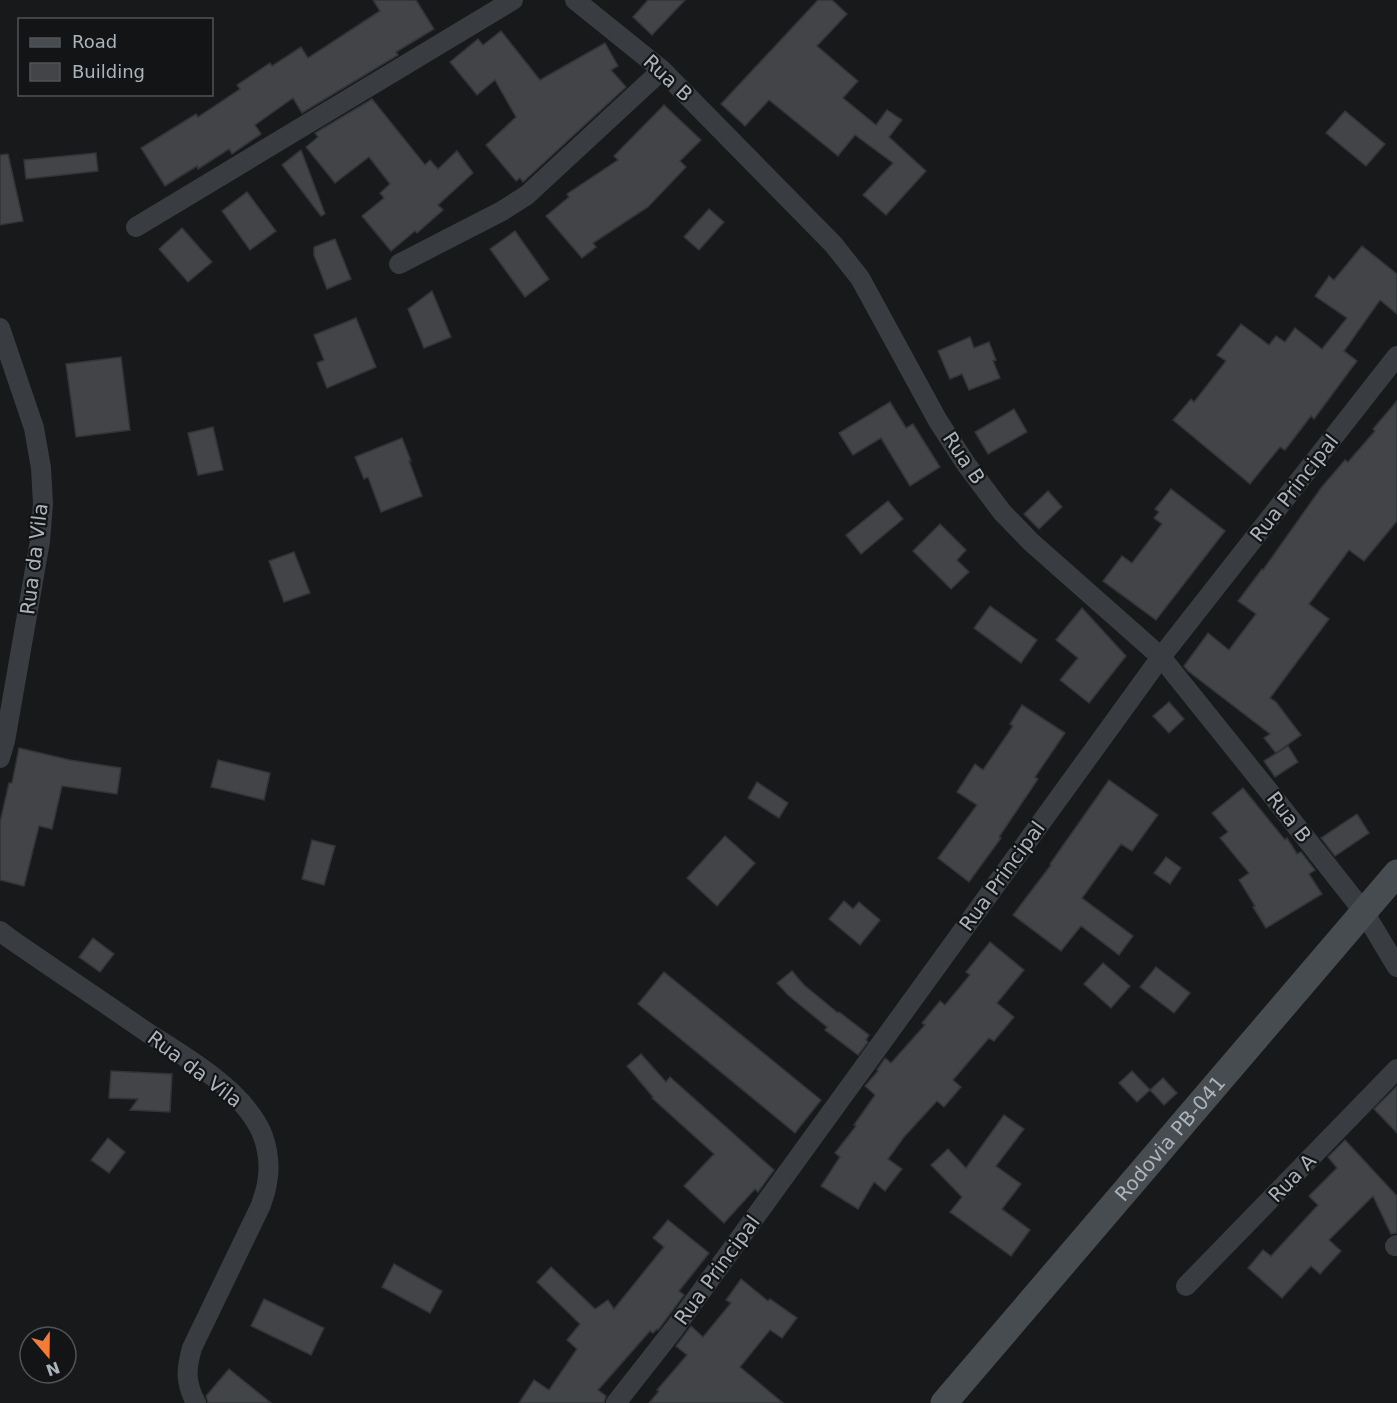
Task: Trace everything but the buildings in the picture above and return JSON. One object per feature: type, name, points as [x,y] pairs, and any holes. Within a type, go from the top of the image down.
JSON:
[{"type":"main road","name":"Rodovia PB-041","points":[[944,1403],[1397,873]]},
{"type":"street","points":[[136,227],[513,0]]},
{"type":"street","name":"Rua B","points":[[575,0],[662,70],[833,244],[860,278],[938,421],[966,464],[1002,512],[1031,542],[1161,657],[1364,912],[1397,967]]},
{"type":"street","points":[[399,264],[502,211],[527,195],[662,70]]},
{"type":"street","name":"Rua da Vila","points":[[0,328],[34,428],[41,468],[43,504],[38,553],[5,741],[0,758]]},
{"type":"street","name":"Rua Principal","points":[[616,1403],[674,1329],[1161,657],[1397,356]]},
{"type":"street","name":"Rua da Vila","points":[[0,931],[200,1068],[231,1092],[257,1123],[264,1140],[268,1164],[267,1183],[261,1205],[192,1348],[187,1366],[187,1380],[196,1403]]},
{"type":"street","name":"Rua A","points":[[1186,1286],[1397,1069]]}]
